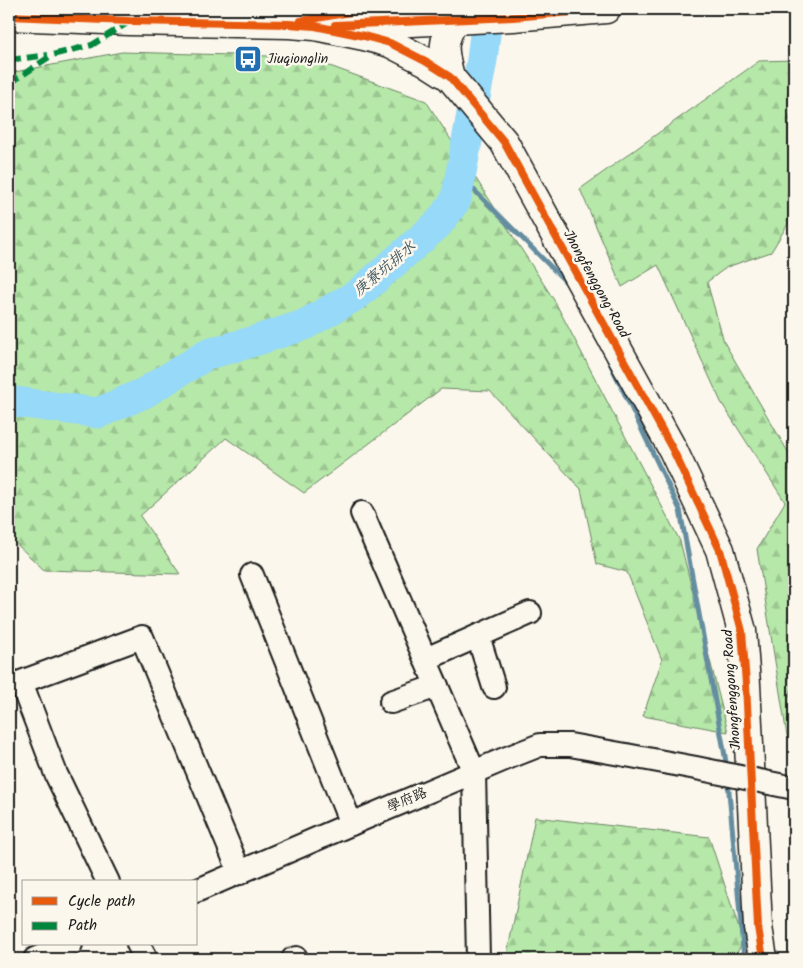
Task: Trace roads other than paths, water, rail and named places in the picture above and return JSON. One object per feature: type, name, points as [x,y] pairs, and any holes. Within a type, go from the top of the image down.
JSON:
[{"type":"main road","points":[[302,25],[366,9]]},
{"type":"main road","points":[[302,25],[464,20],[606,9]]},
{"type":"main road","name":"Jhongfenggong Road","points":[[9,16],[302,25],[364,36],[390,43],[425,62],[455,82],[504,142],[673,450],[720,550],[742,631],[758,927],[764,959]]},
{"type":"main road","points":[[455,82],[443,48],[448,31],[464,20]]},
{"type":"street","points":[[362,513],[474,772],[478,959]]},
{"type":"street","points":[[252,575],[351,824]]},
{"type":"street","points":[[426,659],[530,613]]},
{"type":"street","points":[[478,636],[494,687]]},
{"type":"street","points":[[107,880],[56,774],[21,682],[142,637],[240,873]]},
{"type":"street","points":[[391,702],[437,686]]},
{"type":"street","name":"學府路","points":[[198,890],[540,745],[570,745],[794,788]]},
{"type":"street","points":[[36,959],[65,946]]},
{"type":"street","points":[[139,946],[146,959]]},
{"type":"waterway","name":"庚寮坑排水","points":[[9,401],[98,413],[144,393],[208,354],[304,325],[358,294],[438,224],[456,200],[482,60],[488,9]]},
{"type":"waterway","points":[[460,176],[569,285]]},
{"type":"waterway","points":[[609,361],[680,510],[727,770]]},
{"type":"waterway","points":[[728,781],[744,959]]},
{"type":"place","name":"Jiuqionglin","points":[[248,59]]}]
